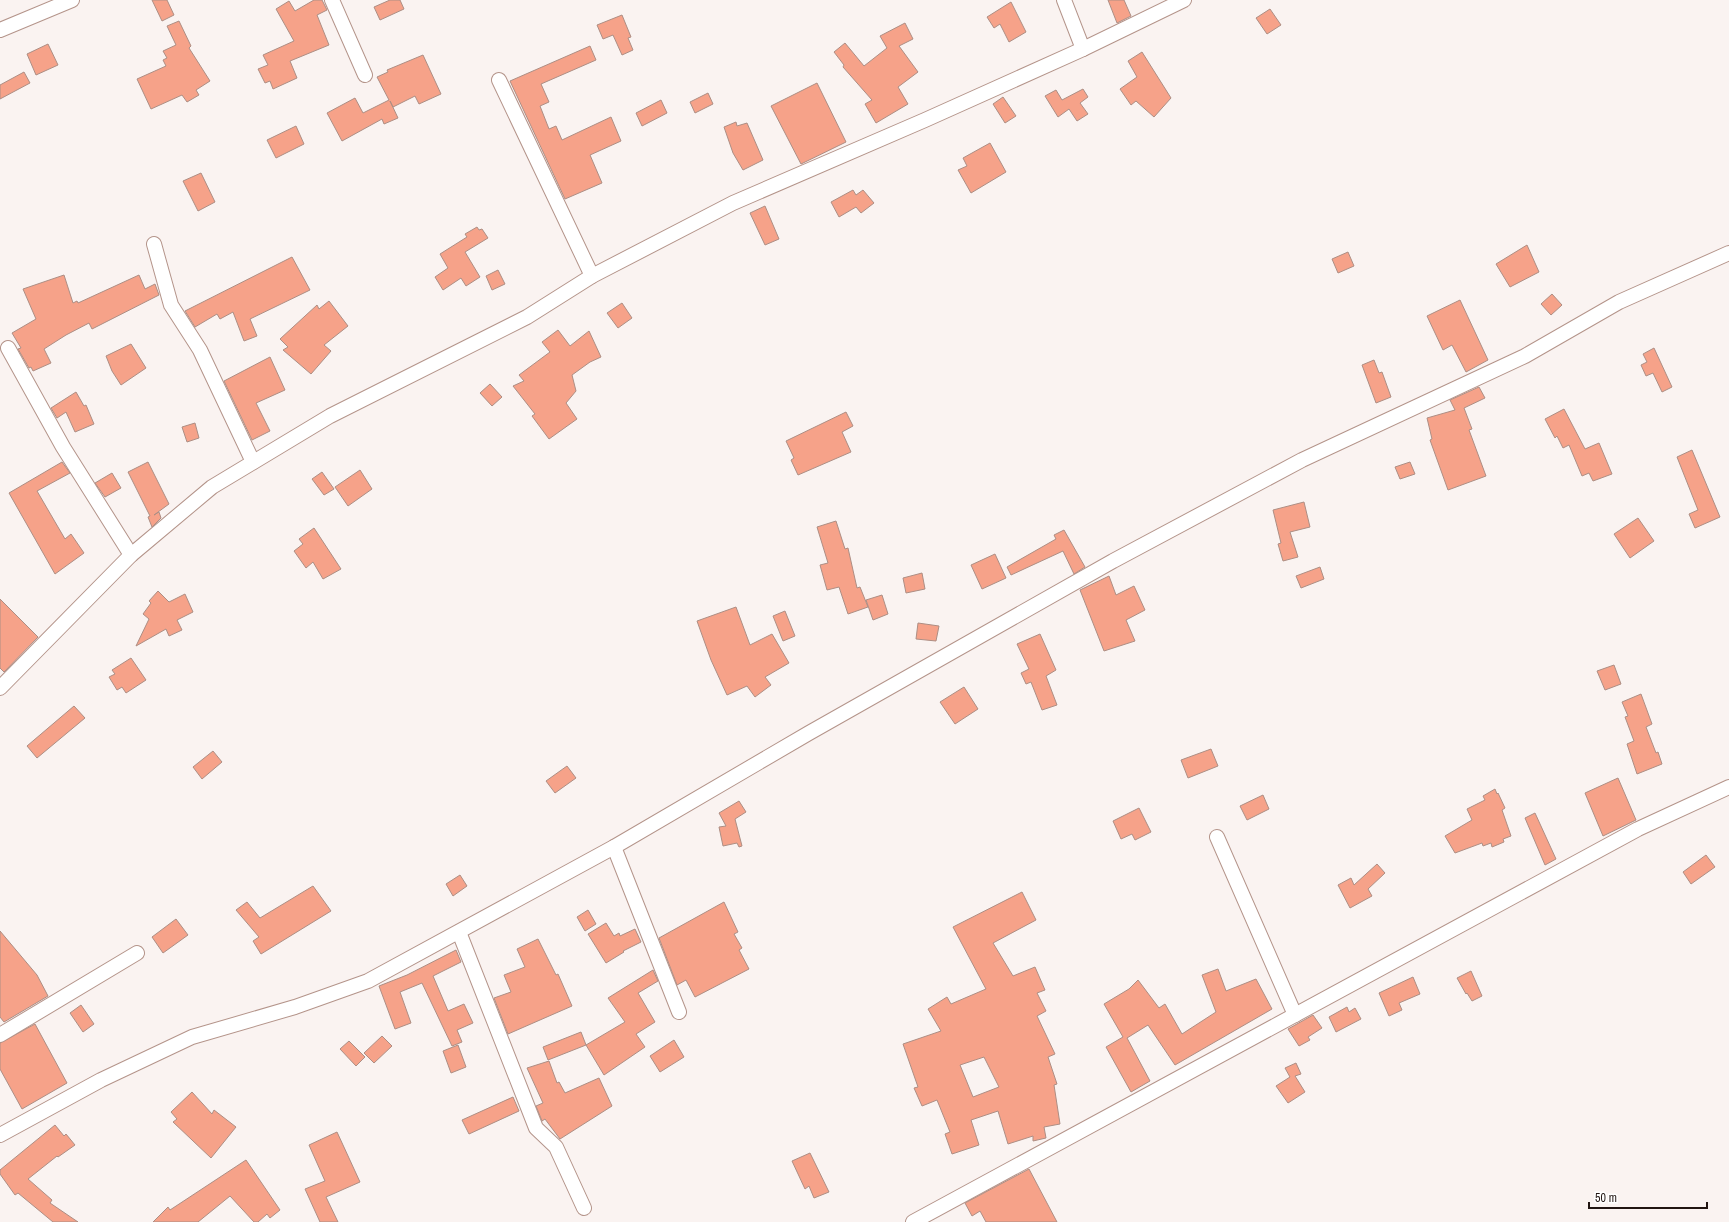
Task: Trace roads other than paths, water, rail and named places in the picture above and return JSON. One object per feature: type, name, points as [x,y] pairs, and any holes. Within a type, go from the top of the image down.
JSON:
[{"type":"street","points":[[0,30],[72,0]]},
{"type":"street","points":[[332,0],[365,75]]},
{"type":"street","points":[[1064,0],[1083,48]]},
{"type":"street","points":[[0,688],[131,556],[212,487],[330,416],[527,317],[592,276],[733,203],[1083,48],[1184,0]]},
{"type":"street","points":[[499,80],[592,276]]},
{"type":"street","points":[[154,244],[171,305],[200,350],[253,462]]},
{"type":"street","points":[[0,1135],[101,1080],[192,1037],[295,1007],[368,981],[614,848],[803,737],[1113,561],[1302,460],[1525,356],[1619,302],[1729,254]]},
{"type":"street","points":[[8,348],[63,447],[131,556]]},
{"type":"street","points":[[913,1222],[1638,829],[1729,787]]},
{"type":"street","points":[[1218,837],[1295,1015]]},
{"type":"street","points":[[614,848],[679,1012]]},
{"type":"street","points":[[459,932],[536,1128],[556,1147],[584,1208]]},
{"type":"street","points":[[0,1035],[137,953]]}]
